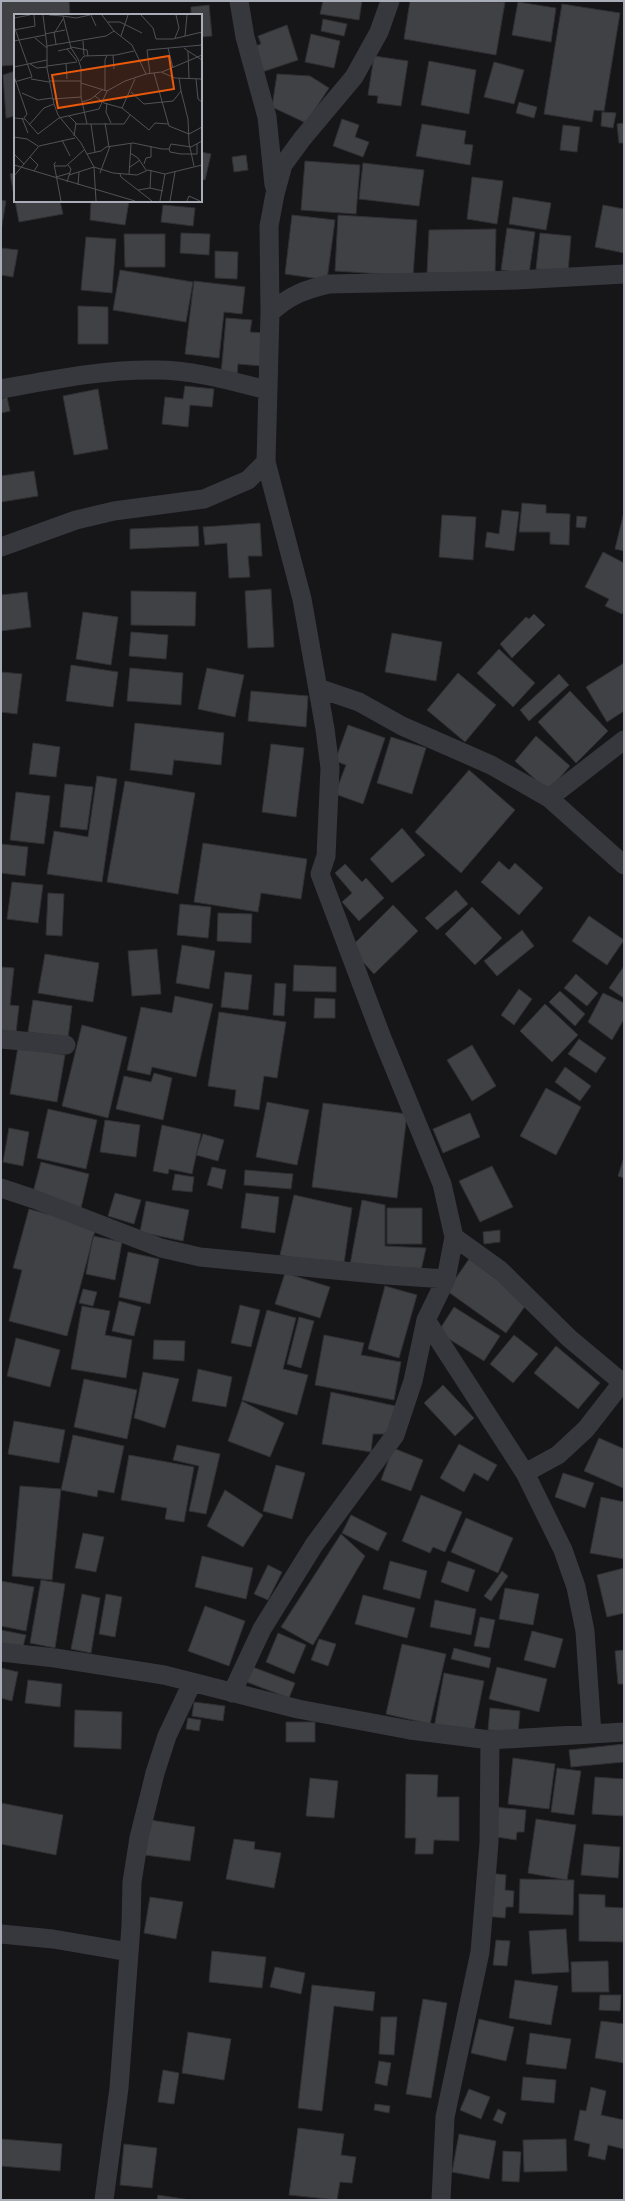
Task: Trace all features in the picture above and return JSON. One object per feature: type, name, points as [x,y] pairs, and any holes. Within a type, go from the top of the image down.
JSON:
[{"type":"street","points":[[239,1],[245,37],[267,117],[275,194]]},
{"type":"street","points":[[232,1693],[262,1630],[314,1545],[395,1435],[413,1381],[426,1320],[446,1278],[454,1237],[442,1184],[382,1038],[320,874],[326,856],[330,768],[302,598],[266,462],[270,313],[269,226],[283,164],[354,77],[379,32],[390,1]]},
{"type":"street","points":[[270,313],[300,291],[329,284],[517,280],[624,274]]},
{"type":"street","points":[[1,389],[76,375],[156,370],[210,376],[267,390]]},
{"type":"street","points":[[1,547],[76,520],[114,511],[204,499],[248,480],[266,462]]},
{"type":"street","points":[[318,688],[359,702],[402,726],[492,765],[550,798],[624,865]]},
{"type":"street","points":[[550,798],[624,740]]},
{"type":"street","points":[[1,1039],[66,1045]]},
{"type":"street","points":[[1,1188],[161,1248],[200,1256],[386,1275],[446,1278]]},
{"type":"street","points":[[454,1237],[500,1270],[569,1338],[623,1382],[586,1429],[558,1455],[525,1473]]},
{"type":"street","points":[[426,1320],[525,1473],[562,1550],[576,1587],[585,1632],[592,1734]]},
{"type":"street","points":[[1,1652],[148,1673],[313,1712],[410,1730],[490,1740],[624,1732]]},
{"type":"street","points":[[104,2200],[119,2088],[129,1952],[132,1882],[139,1838],[155,1773],[167,1736],[192,1683]]},
{"type":"street","points":[[441,2200],[444,2116],[480,1952],[489,1843],[490,1740]]},
{"type":"street","points":[[1,1934],[53,1939],[129,1952]]},
{"type":"building","points":[[1,1],[69,1],[70,14],[14,14],[14,65],[1,66]]},
{"type":"building","points":[[323,1],[362,1],[359,20],[320,14]]},
{"type":"building","points":[[410,1],[505,2],[496,55],[404,39]]},
{"type":"building","points":[[518,2],[556,8],[551,42],[512,35]]},
{"type":"building","points":[[562,4],[620,13],[604,111],[594,110],[592,122],[544,114]]},
{"type":"building","points":[[209,5],[212,36],[202,37],[202,14],[191,14],[191,7]]},
{"type":"building","points":[[323,19],[347,24],[344,36],[321,31]]},
{"type":"building","points":[[287,25],[298,60],[259,73],[250,48],[261,44],[258,36]]},
{"type":"building","points":[[311,34],[340,41],[334,68],[305,62]]},
{"type":"building","points":[[374,56],[408,61],[401,106],[377,103],[378,96],[368,95]]},
{"type":"building","points":[[429,61],[476,70],[469,114],[421,105]]},
{"type":"building","points":[[494,62],[524,70],[514,104],[484,97]]},
{"type":"building","points":[[14,71],[14,116],[6,118],[3,75]]},
{"type":"building","points":[[277,74],[310,76],[329,88],[306,123],[272,107]]},
{"type":"building","points":[[519,102],[537,107],[534,118],[516,113]]},
{"type":"building","points":[[602,112],[616,113],[613,128],[601,126]]},
{"type":"building","points":[[342,119],[359,125],[355,137],[369,142],[363,157],[333,146]]},
{"type":"building","points":[[624,123],[624,143],[619,143],[617,124]]},
{"type":"building","points":[[422,124],[466,131],[464,144],[473,145],[470,165],[416,156]]},
{"type":"building","points":[[563,125],[580,127],[577,152],[560,150]]},
{"type":"building","points":[[202,152],[211,154],[205,180],[202,179]]},
{"type":"building","points":[[246,155],[248,170],[234,172],[232,157]]},
{"type":"building","points":[[305,161],[360,165],[356,214],[301,210]]},
{"type":"building","points":[[363,163],[424,170],[419,206],[359,199]]},
{"type":"building","points":[[14,173],[14,196],[10,174]]},
{"type":"building","points":[[472,177],[503,181],[497,224],[467,219]]},
{"type":"building","points":[[513,197],[551,203],[546,230],[509,224]]},
{"type":"building","points":[[1,200],[6,201],[1,231]]},
{"type":"building","points":[[15,202],[60,202],[63,214],[19,222]]},
{"type":"building","points":[[91,202],[129,202],[125,225],[90,220]]},
{"type":"building","points":[[163,205],[195,208],[193,226],[161,222]]},
{"type":"building","points":[[603,205],[624,209],[624,253],[595,247]]},
{"type":"building","points":[[292,215],[335,220],[327,280],[285,274]]},
{"type":"building","points":[[338,215],[417,220],[413,276],[335,271]]},
{"type":"building","points":[[507,228],[535,232],[529,274],[501,270]]},
{"type":"building","points":[[496,229],[495,275],[427,273],[429,230]]},
{"type":"building","points":[[181,233],[210,234],[209,255],[180,253]]},
{"type":"building","points":[[540,233],[571,236],[568,272],[536,269]]},
{"type":"building","points":[[124,234],[165,234],[165,267],[125,267]]},
{"type":"building","points":[[86,237],[116,239],[112,293],[81,290]]},
{"type":"building","points":[[1,248],[18,250],[13,277],[1,275]]},
{"type":"building","points":[[215,251],[238,252],[237,279],[215,278]]},
{"type":"building","points":[[120,270],[193,282],[186,322],[113,310]]},
{"type":"building","points":[[194,281],[245,287],[242,314],[224,312],[219,358],[185,354]]},
{"type":"building","points":[[78,306],[108,307],[108,344],[78,344]]},
{"type":"building","points":[[226,318],[252,320],[250,332],[265,333],[262,366],[238,364],[237,376],[221,375]]},
{"type":"building","points":[[185,386],[214,389],[212,407],[190,405],[188,427],[162,424],[165,397],[183,399]]},
{"type":"building","points":[[98,389],[108,449],[74,455],[63,396]]},
{"type":"building","points":[[7,397],[10,411],[1,413],[1,399]]},
{"type":"building","points":[[34,471],[38,496],[1,502],[1,476]]},
{"type":"building","points":[[522,503],[546,505],[546,513],[570,514],[569,545],[550,544],[550,532],[519,532]]},
{"type":"building","points":[[502,510],[519,512],[514,551],[485,547],[487,532],[499,534]]},
{"type":"building","points":[[624,512],[624,551],[615,549]]},
{"type":"building","points":[[442,515],[476,517],[473,560],[439,557]]},
{"type":"building","points":[[577,516],[587,517],[585,528],[576,527]]},
{"type":"building","points":[[260,523],[262,556],[248,556],[250,577],[229,578],[227,543],[205,545],[203,527]]},
{"type":"building","points":[[198,526],[199,546],[130,549],[130,529]]},
{"type":"building","points":[[603,552],[624,563],[624,610],[622,614],[605,606],[609,599],[585,587]]},
{"type":"building","points":[[271,589],[274,647],[248,648],[245,591]]},
{"type":"building","points":[[131,591],[196,592],[195,626],[131,625]]},
{"type":"building","points":[[27,592],[31,627],[1,631],[1,595]]},
{"type":"building","points":[[83,612],[118,617],[111,665],[76,659]]},
{"type":"building","points":[[534,614],[545,625],[512,658],[500,644],[526,617],[529,619]]},
{"type":"building","points":[[131,632],[168,635],[166,659],[129,656]]},
{"type":"building","points":[[392,633],[442,642],[436,681],[385,672]]},
{"type":"building","points":[[499,649],[535,683],[513,707],[477,673]]},
{"type":"building","points":[[624,663],[624,711],[607,722],[586,687]]},
{"type":"building","points":[[71,665],[118,672],[113,707],[66,701]]},
{"type":"building","points":[[130,668],[183,673],[181,705],[127,701]]},
{"type":"building","points":[[207,668],[244,675],[235,717],[198,709]]},
{"type":"building","points":[[1,672],[22,674],[17,714],[1,712]]},
{"type":"building","points":[[458,673],[496,705],[465,742],[427,710]]},
{"type":"building","points":[[559,674],[569,685],[529,721],[520,710]]},
{"type":"building","points":[[251,691],[308,696],[306,727],[248,721]]},
{"type":"building","points":[[570,691],[608,731],[576,763],[538,722]]},
{"type":"building","points":[[135,723],[224,733],[221,765],[174,760],[172,775],[130,770]]},
{"type":"building","points":[[348,725],[385,738],[363,804],[335,794],[346,765],[335,761]]},
{"type":"building","points":[[536,736],[570,766],[548,791],[515,761]]},
{"type":"building","points":[[391,737],[426,748],[412,794],[377,783]]},
{"type":"building","points":[[33,743],[60,747],[56,777],[29,774]]},
{"type":"building","points":[[271,744],[304,748],[296,817],[262,812]]},
{"type":"building","points":[[469,770],[515,810],[461,873],[415,832]]},
{"type":"building","points":[[97,776],[117,779],[102,882],[47,874],[54,831],[88,837]]},
{"type":"building","points":[[125,781],[195,793],[178,894],[107,882]]},
{"type":"building","points":[[65,784],[93,787],[87,830],[60,827]]},
{"type":"building","points":[[16,792],[50,796],[44,844],[10,840]]},
{"type":"building","points":[[402,828],[425,855],[392,883],[370,859]]},
{"type":"building","points":[[203,843],[307,859],[301,899],[261,893],[258,912],[194,902]]},
{"type":"building","points":[[1,844],[28,847],[25,876],[1,873]]},
{"type":"building","points":[[499,861],[509,870],[515,863],[543,888],[519,915],[481,882]]},
{"type":"building","points":[[345,864],[362,882],[366,878],[384,898],[359,921],[342,902],[352,893],[335,873]]},
{"type":"building","points":[[12,882],[43,885],[38,923],[7,919]]},
{"type":"building","points":[[456,890],[468,904],[437,930],[425,918]]},
{"type":"building","points":[[48,893],[64,894],[62,936],[46,935]]},
{"type":"building","points":[[180,904],[211,907],[208,938],[177,935]]},
{"type":"building","points":[[393,905],[418,931],[374,974],[350,948]]},
{"type":"building","points":[[472,907],[502,938],[475,965],[445,934]]},
{"type":"building","points":[[218,913],[252,914],[251,943],[217,941]]},
{"type":"building","points":[[589,916],[624,940],[607,965],[572,941]]},
{"type":"building","points":[[522,930],[534,946],[497,976],[484,961]]},
{"type":"building","points":[[182,945],[215,951],[209,989],[176,983]]},
{"type":"building","points":[[157,949],[161,994],[132,996],[128,951]]},
{"type":"building","points":[[45,954],[99,963],[93,1002],[38,993]]},
{"type":"building","points":[[294,965],[336,967],[336,992],[293,991]]},
{"type":"building","points":[[624,966],[624,998],[609,988]]},
{"type":"building","points":[[1,967],[14,968],[10,1005],[19,1006],[16,1033],[1,1032]]},
{"type":"building","points":[[225,972],[252,975],[248,1010],[221,1007]]},
{"type":"building","points":[[576,974],[598,993],[587,1006],[564,988]]},
{"type":"building","points":[[275,983],[286,984],[284,1016],[273,1015]]},
{"type":"building","points":[[519,989],[532,999],[514,1025],[501,1015]]},
{"type":"building","points":[[560,991],[585,1014],[575,1026],[549,1002]]},
{"type":"building","points":[[603,993],[624,1003],[624,1019],[612,1040],[588,1022]]},
{"type":"building","points":[[175,996],[213,1004],[196,1077],[152,1067],[150,1075],[127,1070],[141,1007],[172,1013]]},
{"type":"building","points":[[315,998],[335,999],[335,1018],[314,1018]]},
{"type":"building","points":[[33,1000],[72,1006],[68,1038],[28,1032]]},
{"type":"building","points":[[545,1004],[578,1035],[552,1062],[520,1031]]},
{"type":"building","points":[[219,1012],[286,1022],[277,1078],[264,1076],[259,1110],[234,1106],[236,1090],[208,1086]]},
{"type":"building","points":[[82,1025],[127,1037],[108,1118],[62,1106]]},
{"type":"building","points":[[579,1039],[606,1058],[596,1073],[568,1054]]},
{"type":"building","points":[[472,1045],[496,1086],[472,1101],[447,1060]]},
{"type":"building","points":[[18,1047],[65,1055],[57,1102],[10,1094]]},
{"type":"building","points":[[565,1067],[591,1086],[580,1101],[555,1082]]},
{"type":"building","points":[[154,1073],[172,1078],[163,1120],[116,1109],[124,1076],[151,1082]]},
{"type":"building","points":[[546,1088],[581,1107],[556,1155],[520,1136]]},
{"type":"building","points":[[267,1102],[309,1110],[297,1165],[256,1157]]},
{"type":"building","points":[[323,1103],[407,1114],[397,1198],[312,1187]]},
{"type":"building","points":[[48,1109],[97,1120],[86,1169],[37,1158]]},
{"type":"building","points":[[470,1113],[480,1137],[443,1153],[433,1129]]},
{"type":"building","points":[[105,1120],[140,1125],[136,1157],[100,1152]]},
{"type":"building","points":[[162,1125],[201,1134],[192,1174],[169,1169],[168,1174],[153,1171]]},
{"type":"building","points":[[9,1128],[29,1132],[23,1166],[3,1162]]},
{"type":"building","points":[[203,1134],[224,1140],[218,1161],[196,1155]]},
{"type":"building","points":[[624,1157],[624,1178],[618,1176]]},
{"type":"building","points":[[41,1162],[89,1174],[81,1208],[32,1196]]},
{"type":"building","points":[[492,1166],[513,1207],[480,1222],[459,1181]]},
{"type":"building","points":[[212,1167],[226,1170],[222,1189],[207,1185]]},
{"type":"building","points":[[245,1170],[293,1174],[291,1189],[244,1185]]},
{"type":"building","points":[[175,1174],[194,1177],[192,1192],[172,1190]]},
{"type":"building","points":[[115,1193],[141,1200],[134,1224],[108,1216]]},
{"type":"building","points":[[246,1193],[279,1197],[275,1233],[241,1228]]},
{"type":"building","points":[[294,1195],[352,1208],[343,1270],[280,1255]]},
{"type":"building","points":[[362,1200],[385,1205],[385,1246],[426,1248],[420,1275],[349,1270]]},
{"type":"building","points":[[146,1201],[189,1210],[183,1241],[140,1232]]},
{"type":"building","points":[[387,1208],[422,1208],[422,1244],[387,1244]]},
{"type":"building","points":[[29,1209],[96,1227],[67,1336],[9,1321],[22,1270],[13,1268]]},
{"type":"building","points":[[500,1230],[500,1242],[484,1244],[483,1232]]},
{"type":"building","points":[[93,1236],[122,1242],[115,1280],[86,1274]]},
{"type":"building","points":[[128,1252],[159,1259],[150,1304],[119,1297]]},
{"type":"building","points":[[469,1259],[528,1302],[506,1333],[447,1291]]},
{"type":"building","points":[[285,1273],[330,1287],[320,1318],[275,1304]]},
{"type":"building","points":[[385,1286],[417,1295],[399,1358],[368,1349]]},
{"type":"building","points":[[83,1289],[97,1292],[93,1306],[79,1303]]},
{"type":"building","points":[[119,1301],[141,1307],[134,1336],[112,1331]]},
{"type":"building","points":[[240,1305],[260,1310],[251,1347],[231,1343]]},
{"type":"building","points":[[82,1306],[110,1311],[105,1335],[132,1340],[126,1378],[71,1369]]},
{"type":"building","points":[[454,1307],[500,1336],[484,1361],[438,1332]]},
{"type":"building","points":[[267,1310],[296,1318],[283,1369],[308,1375],[297,1415],[242,1400]]},
{"type":"building","points":[[299,1317],[314,1321],[301,1368],[287,1364]]},
{"type":"building","points":[[324,1335],[364,1343],[361,1355],[401,1362],[394,1400],[315,1385]]},
{"type":"building","points":[[514,1335],[538,1354],[513,1383],[490,1364]]},
{"type":"building","points":[[16,1338],[60,1350],[50,1387],[7,1376]]},
{"type":"building","points":[[154,1340],[185,1341],[184,1361],[153,1359]]},
{"type":"building","points":[[556,1346],[600,1383],[578,1409],[534,1373]]},
{"type":"building","points":[[198,1369],[232,1377],[226,1407],[192,1401]]},
{"type":"building","points":[[143,1372],[179,1379],[165,1428],[134,1418]]},
{"type":"building","points":[[84,1379],[137,1390],[127,1439],[74,1427]]},
{"type":"building","points":[[443,1385],[474,1418],[455,1436],[424,1403]]},
{"type":"building","points":[[331,1392],[400,1407],[387,1434],[373,1434],[371,1452],[322,1444]]},
{"type":"building","points":[[242,1401],[284,1423],[270,1457],[228,1441]]},
{"type":"building","points":[[14,1421],[65,1430],[59,1463],[8,1454]]},
{"type":"building","points":[[73,1435],[124,1446],[114,1493],[98,1490],[97,1497],[61,1490]]},
{"type":"building","points":[[599,1438],[624,1449],[623,1488],[584,1471]]},
{"type":"building","points":[[459,1444],[497,1465],[488,1481],[474,1473],[464,1492],[440,1478]]},
{"type":"building","points":[[177,1445],[220,1454],[206,1514],[189,1511],[199,1466],[173,1460]]},
{"type":"building","points":[[393,1448],[423,1460],[411,1491],[381,1480]]},
{"type":"building","points":[[129,1455],[194,1467],[184,1522],[165,1519],[167,1508],[121,1500]]},
{"type":"building","points":[[276,1465],[305,1473],[292,1519],[263,1511]]},
{"type":"building","points":[[563,1473],[594,1483],[585,1508],[555,1497]]},
{"type":"building","points":[[20,1486],[61,1489],[52,1580],[12,1576]]},
{"type":"building","points":[[225,1490],[263,1515],[243,1547],[207,1526]]},
{"type":"building","points":[[421,1495],[462,1512],[445,1552],[433,1547],[430,1553],[402,1541]]},
{"type":"building","points":[[601,1497],[624,1502],[624,1559],[590,1553]]},
{"type":"building","points":[[351,1515],[387,1533],[378,1551],[342,1533]]},
{"type":"building","points":[[466,1518],[513,1538],[498,1573],[451,1552]]},
{"type":"building","points":[[83,1533],[104,1537],[96,1572],[75,1568]]},
{"type":"building","points":[[341,1534],[365,1556],[313,1645],[281,1627]]},
{"type":"building","points":[[202,1556],[253,1568],[246,1599],[195,1587]]},
{"type":"building","points":[[390,1561],[427,1571],[420,1599],[383,1589]]},
{"type":"building","points":[[448,1561],[475,1570],[468,1592],[441,1582]]},
{"type":"building","points":[[268,1565],[282,1572],[268,1600],[254,1594]]},
{"type":"building","points":[[624,1568],[624,1613],[607,1617],[597,1575]]},
{"type":"building","points":[[502,1571],[508,1576],[491,1601],[484,1596]]},
{"type":"building","points":[[41,1580],[65,1584],[55,1648],[30,1643]]},
{"type":"building","points":[[1,1581],[34,1587],[26,1631],[1,1626]]},
{"type":"building","points":[[505,1588],[539,1594],[533,1625],[499,1619]]},
{"type":"building","points":[[82,1594],[100,1598],[91,1653],[71,1649]]},
{"type":"building","points":[[106,1594],[122,1597],[115,1637],[99,1634]]},
{"type":"building","points":[[363,1595],[415,1608],[407,1638],[355,1624]]},
{"type":"building","points":[[435,1600],[476,1609],[471,1635],[430,1627]]},
{"type":"building","points":[[205,1606],[245,1621],[229,1666],[188,1651]]},
{"type":"building","points":[[480,1617],[495,1620],[489,1648],[474,1646]]},
{"type":"building","points":[[1,1630],[26,1635],[21,1654],[1,1649]]},
{"type":"building","points":[[532,1631],[563,1639],[555,1668],[524,1660]]},
{"type":"building","points":[[278,1633],[306,1645],[294,1674],[266,1662]]},
{"type":"building","points":[[319,1639],[336,1644],[328,1666],[311,1660]]},
{"type":"building","points":[[402,1644],[446,1654],[430,1724],[386,1714]]},
{"type":"building","points":[[454,1648],[491,1658],[489,1668],[451,1659]]},
{"type":"building","points":[[624,1650],[624,1684],[618,1684],[615,1651]]},
{"type":"building","points":[[250,1666],[295,1683],[289,1698],[244,1681]]},
{"type":"building","points":[[497,1667],[547,1679],[539,1712],[489,1699]]},
{"type":"building","points":[[1,1668],[18,1672],[12,1701],[1,1698]]},
{"type":"building","points":[[444,1673],[484,1681],[473,1735],[434,1728]]},
{"type":"building","points":[[28,1680],[62,1684],[60,1707],[25,1703]]},
{"type":"building","points":[[194,1702],[225,1706],[223,1721],[192,1716]]},
{"type":"building","points":[[490,1708],[520,1711],[518,1733],[488,1730]]},
{"type":"building","points":[[75,1710],[122,1712],[121,1749],[74,1747]]},
{"type":"building","points":[[188,1718],[201,1720],[199,1731],[186,1729]]},
{"type":"building","points":[[286,1722],[315,1722],[315,1742],[286,1742]]},
{"type":"building","points":[[624,1744],[624,1762],[571,1767],[569,1750]]},
{"type":"building","points":[[513,1758],[555,1764],[549,1809],[508,1804]]},
{"type":"building","points":[[557,1768],[581,1771],[574,1815],[551,1812]]},
{"type":"building","points":[[406,1774],[438,1775],[437,1797],[459,1797],[459,1841],[434,1840],[433,1854],[415,1854],[416,1838],[405,1838]]},
{"type":"building","points":[[595,1777],[624,1779],[624,1816],[592,1814]]},
{"type":"building","points":[[310,1778],[338,1781],[334,1818],[306,1816]]},
{"type":"building","points":[[1,1803],[63,1815],[56,1855],[1,1844]]},
{"type":"building","points":[[494,1807],[526,1810],[524,1832],[517,1832],[516,1840],[497,1837]]},
{"type":"building","points":[[536,1819],[576,1825],[567,1880],[528,1873]]},
{"type":"building","points":[[150,1820],[195,1827],[190,1861],[145,1855]]},
{"type":"building","points":[[234,1839],[255,1842],[254,1849],[281,1853],[274,1888],[226,1879]]},
{"type":"building","points":[[584,1844],[620,1847],[618,1878],[581,1875]]},
{"type":"building","points":[[489,1873],[506,1875],[505,1890],[514,1891],[513,1907],[506,1907],[505,1918],[485,1916]]},
{"type":"building","points":[[520,1879],[574,1880],[573,1915],[519,1913]]},
{"type":"building","points":[[579,1894],[605,1895],[605,1907],[624,1908],[623,1942],[579,1941]]},
{"type":"building","points":[[150,1897],[183,1902],[176,1939],[144,1933]]},
{"type":"building","points":[[566,1929],[569,1972],[532,1974],[529,1931]]},
{"type":"building","points":[[496,1940],[510,1941],[507,1966],[493,1965]]},
{"type":"building","points":[[212,1951],[266,1957],[262,1988],[209,1982]]},
{"type":"building","points":[[608,1961],[609,1992],[572,1992],[571,1962]]},
{"type":"building","points":[[275,1967],[305,1973],[301,1994],[270,1987]]},
{"type":"building","points":[[515,1980],[558,1986],[551,2025],[509,2018]]},
{"type":"building","points":[[312,1985],[375,1992],[373,2011],[334,2006],[322,2111],[298,2108]]},
{"type":"building","points":[[600,1995],[621,1995],[620,2011],[599,2010]]},
{"type":"building","points":[[423,1999],[447,2003],[431,2098],[406,2094]]},
{"type":"building","points":[[381,2017],[397,2017],[394,2055],[379,2054]]},
{"type":"building","points":[[479,2019],[514,2027],[506,2061],[471,2053]]},
{"type":"building","points":[[601,2021],[624,2024],[624,2063],[595,2058]]},
{"type":"building","points":[[188,2032],[231,2039],[224,2080],[182,2073]]},
{"type":"building","points":[[530,2033],[571,2039],[566,2069],[526,2064]]},
{"type":"building","points":[[379,2061],[391,2063],[387,2086],[375,2083]]},
{"type":"building","points":[[163,2070],[179,2073],[174,2104],[158,2102]]},
{"type":"building","points":[[523,2077],[556,2080],[554,2103],[521,2100]]},
{"type":"building","points":[[591,2087],[606,2091],[601,2115],[624,2120],[624,2149],[608,2145],[605,2160],[588,2156],[590,2144],[574,2140],[580,2110],[586,2111]]},
{"type":"building","points":[[469,2089],[490,2097],[481,2119],[460,2110]]},
{"type":"building","points":[[375,2104],[390,2106],[389,2113],[374,2110]]},
{"type":"building","points":[[498,2109],[506,2113],[502,2124],[493,2120]]},
{"type":"building","points":[[298,2128],[344,2134],[341,2155],[356,2157],[352,2183],[340,2182],[337,2200],[289,2195]]},
{"type":"building","points":[[459,2134],[496,2141],[489,2179],[452,2172]]},
{"type":"building","points":[[1,2139],[62,2144],[60,2171],[1,2166]]},
{"type":"building","points":[[566,2139],[567,2171],[524,2172],[523,2140]]},
{"type":"building","points":[[124,2144],[157,2148],[152,2188],[120,2185]]},
{"type":"building","points":[[503,2151],[521,2152],[519,2182],[502,2181]]},
{"type":"building","points":[[158,2195],[190,2200],[157,2200]]}]
